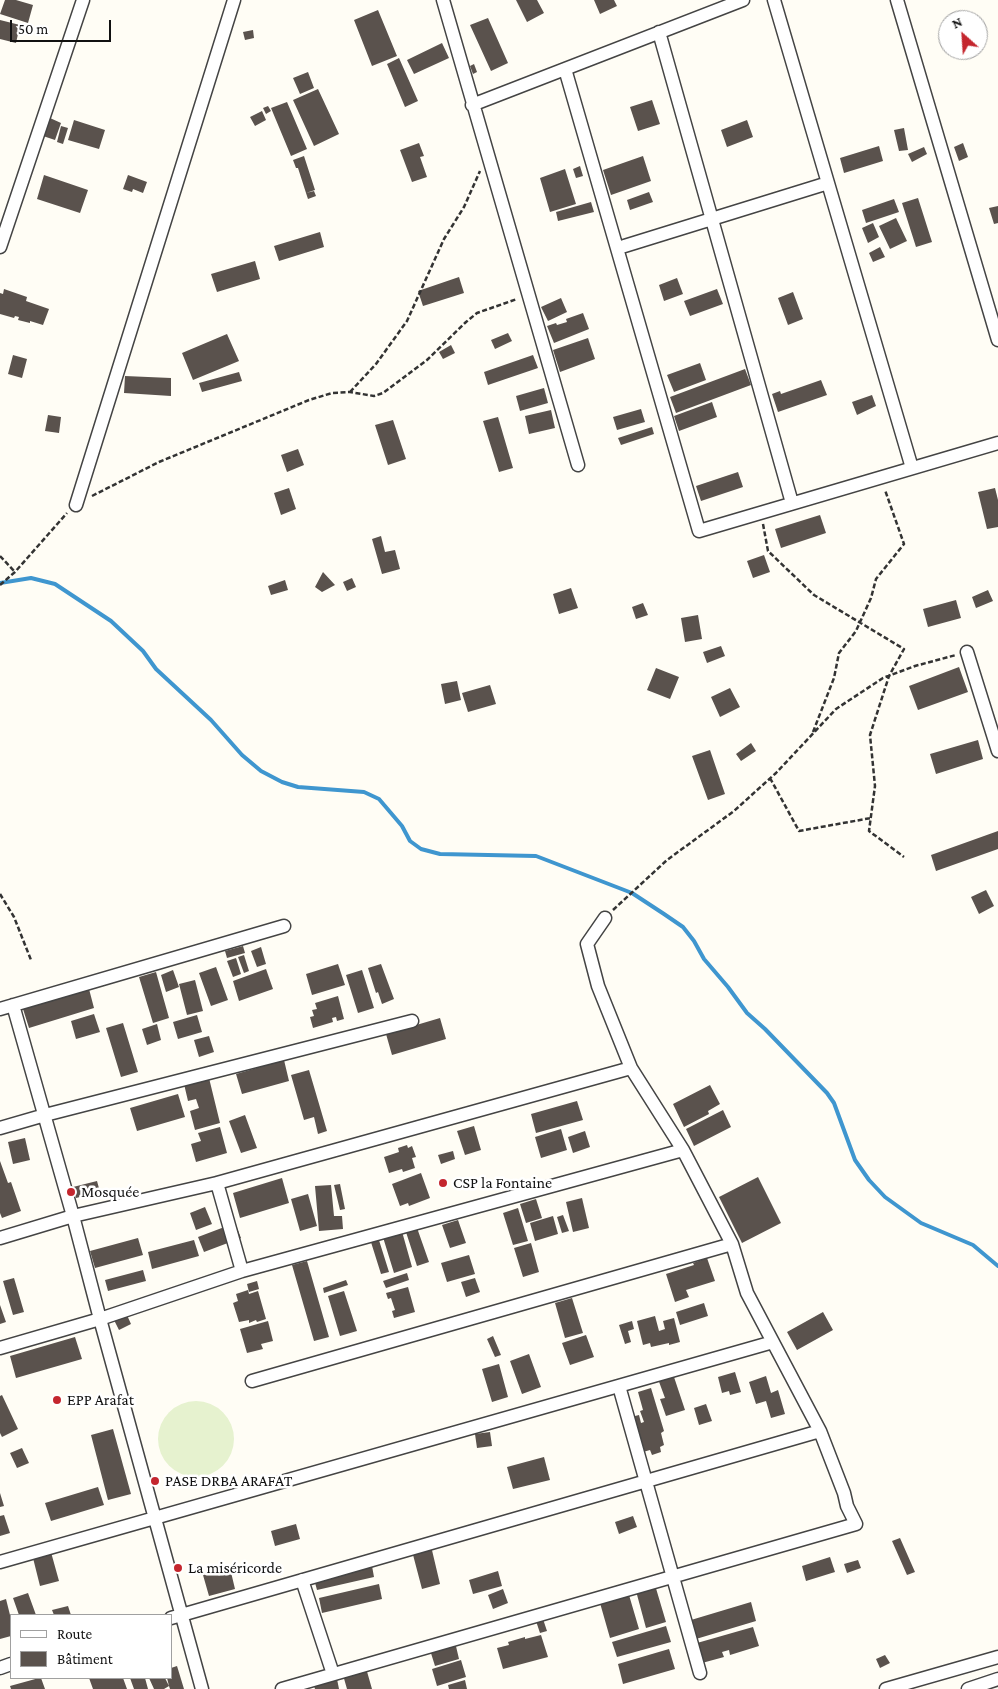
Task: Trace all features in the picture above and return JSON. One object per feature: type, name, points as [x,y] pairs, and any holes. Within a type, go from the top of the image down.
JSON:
[{"type":"street","points":[[0,247],[83,0]]},
{"type":"street","points":[[76,504],[234,0]]},
{"type":"street","points":[[443,0],[578,465]]},
{"type":"street","points":[[472,105],[743,0]]},
{"type":"street","points":[[774,0],[912,468]]},
{"type":"street","points":[[897,0],[998,340]]},
{"type":"street","points":[[659,32],[792,503]]},
{"type":"street","points":[[565,69],[699,531],[998,443]]},
{"type":"street","points":[[618,248],[828,183]]},
{"type":"street","points":[[967,652],[998,750]]},
{"type":"street","points":[[282,1689],[856,1524],[847,1506],[844,1493],[820,1431],[747,1292],[732,1244],[683,1150],[631,1068],[598,986],[587,944],[605,918]]},
{"type":"street","points":[[0,1009],[284,926]]},
{"type":"street","points":[[13,1005],[74,1216],[154,1518],[176,1617],[202,1689]]},
{"type":"street","points":[[0,1128],[412,1020]]},
{"type":"street","points":[[0,1238],[74,1216],[217,1183],[631,1068]]},
{"type":"street","points":[[0,1348],[100,1319],[242,1271],[683,1150]]},
{"type":"street","points":[[217,1183],[242,1271]]},
{"type":"street","points":[[252,1381],[732,1244]]},
{"type":"street","points":[[0,1562],[773,1342]]},
{"type":"street","points":[[619,1386],[700,1673]]},
{"type":"street","points":[[176,1617],[820,1431]]},
{"type":"street","points":[[302,1580],[333,1674]]},
{"type":"street","points":[[886,1689],[998,1658]]},
{"type":"street","points":[[968,1689],[998,1679]]},
{"type":"path","points":[[350,392],[376,364],[407,321],[444,239],[464,208],[486,153]]},
{"type":"path","points":[[0,585],[16,572],[76,504],[159,462],[309,400],[332,393],[350,392],[374,396],[383,393],[427,360],[466,322],[478,313],[528,295]]},
{"type":"path","points":[[813,734],[834,678],[839,653],[856,631],[871,598],[876,579],[904,544],[880,478]]},
{"type":"path","points":[[760,513],[768,551],[814,595],[904,649],[889,676],[870,734],[875,786],[869,831],[904,857]]},
{"type":"path","points":[[0,556],[16,572]]},
{"type":"path","points":[[605,918],[667,860],[734,811],[770,778],[836,708],[883,678],[915,666],[967,652]]},
{"type":"path","points":[[770,778],[799,831],[871,818]]},
{"type":"path","points":[[0,894],[14,917],[31,960]]},
{"type":"green space","points":[[189,1401],[203,1401],[217,1407],[228,1418],[232,1424],[234,1439],[232,1454],[223,1466],[211,1475],[189,1477],[175,1471],[164,1460],[158,1446],[158,1432],[164,1418],[175,1407]]},
{"type":"building","points":[[5,0],[16,0],[33,5],[28,23],[0,14]]},
{"type":"building","points":[[516,0],[537,0],[544,13],[527,22]]},
{"type":"building","points":[[594,0],[614,0],[617,6],[600,14]]},
{"type":"building","points":[[378,10],[397,56],[372,66],[354,20]]},
{"type":"building","points":[[488,18],[508,63],[491,71],[470,25]]},
{"type":"building","points":[[0,20],[20,25],[16,43],[0,39]]},
{"type":"building","points":[[253,30],[254,38],[245,40],[243,32]]},
{"type":"building","points":[[442,43],[449,58],[414,74],[407,60]]},
{"type":"building","points":[[399,58],[418,101],[405,107],[387,64]]},
{"type":"building","points":[[474,64],[477,72],[473,74],[470,66]]},
{"type":"building","points":[[308,72],[314,88],[300,94],[293,78]]},
{"type":"building","points":[[318,89],[339,134],[314,146],[293,100]]},
{"type":"building","points":[[652,100],[660,124],[638,131],[630,107]]},
{"type":"building","points":[[287,102],[307,149],[291,156],[271,108]]},
{"type":"building","points":[[268,106],[271,111],[266,114],[263,108]]},
{"type":"building","points":[[262,111],[266,120],[255,126],[250,117]]},
{"type":"building","points":[[50,118],[61,123],[55,140],[43,136]]},
{"type":"building","points":[[74,120],[105,130],[99,149],[68,140]]},
{"type":"building","points":[[747,120],[753,137],[727,147],[721,130]]},
{"type":"building","points":[[61,126],[68,128],[63,144],[57,142]]},
{"type":"building","points":[[904,128],[908,150],[899,151],[894,130]]},
{"type":"building","points":[[419,143],[424,156],[420,157],[427,177],[412,182],[400,150]]},
{"type":"building","points":[[963,143],[968,157],[959,161],[954,147]]},
{"type":"building","points":[[879,146],[883,161],[844,173],[840,158]]},
{"type":"building","points":[[924,147],[927,154],[912,162],[908,154]]},
{"type":"building","points":[[304,156],[315,190],[306,193],[298,168],[296,168],[293,160]]},
{"type":"building","points":[[643,156],[651,181],[611,195],[603,170]]},
{"type":"building","points":[[580,166],[583,176],[576,178],[573,169]]},
{"type":"building","points":[[565,169],[576,204],[550,212],[540,178]]},
{"type":"building","points":[[44,175],[88,190],[80,213],[37,199]]},
{"type":"building","points":[[128,175],[147,182],[143,193],[133,189],[132,192],[123,189]]},
{"type":"building","points":[[314,191],[316,196],[308,199],[306,193]]},
{"type":"building","points":[[649,192],[653,202],[630,210],[627,200]]},
{"type":"building","points":[[918,198],[932,242],[916,247],[902,203]]},
{"type":"building","points":[[894,199],[899,212],[866,223],[862,210]]},
{"type":"building","points":[[591,202],[594,212],[558,221],[556,212]]},
{"type":"building","points":[[998,206],[998,223],[994,224],[989,208]]},
{"type":"building","points":[[896,218],[907,241],[890,249],[879,226]]},
{"type":"building","points":[[873,223],[879,237],[868,243],[862,228]]},
{"type":"building","points":[[320,232],[324,247],[279,261],[274,246]]},
{"type":"building","points":[[880,247],[885,257],[873,262],[869,253]]},
{"type":"building","points":[[255,261],[260,279],[217,292],[211,274]]},
{"type":"building","points":[[459,277],[464,293],[423,306],[418,291]]},
{"type":"building","points":[[677,278],[683,294],[664,301],[659,285]]},
{"type":"building","points":[[4,289],[27,297],[26,301],[49,309],[43,325],[18,320],[19,317],[15,316],[14,318],[0,314],[0,293],[3,294]]},
{"type":"building","points":[[717,289],[723,304],[690,316],[684,301]]},
{"type":"building","points":[[793,292],[803,319],[788,325],[778,298]]},
{"type":"building","points":[[561,298],[567,312],[548,321],[541,307]]},
{"type":"building","points":[[583,313],[589,329],[554,343],[547,326],[567,322],[566,319]]},
{"type":"building","points":[[508,333],[512,341],[495,349],[491,340]]},
{"type":"building","points":[[227,334],[239,361],[193,380],[182,353]]},
{"type":"building","points":[[588,338],[595,359],[560,372],[553,350]]},
{"type":"building","points":[[451,345],[455,353],[443,359],[439,352]]},
{"type":"building","points":[[13,355],[27,359],[22,378],[8,374]]},
{"type":"building","points":[[533,355],[538,368],[488,385],[484,372]]},
{"type":"building","points":[[700,363],[706,380],[674,392],[667,375]]},
{"type":"building","points":[[745,369],[751,385],[676,413],[670,397]]},
{"type":"building","points":[[239,372],[242,381],[202,392],[199,383]]},
{"type":"building","points":[[125,376],[171,378],[171,396],[124,393]]},
{"type":"building","points":[[821,380],[827,395],[778,412],[772,394],[780,391],[781,394]]},
{"type":"building","points":[[544,388],[548,403],[520,411],[516,396]]},
{"type":"building","points":[[872,395],[876,406],[857,415],[852,402]]},
{"type":"building","points":[[712,402],[717,417],[679,431],[674,416]]},
{"type":"building","points":[[641,409],[645,422],[617,430],[613,417]]},
{"type":"building","points":[[551,410],[555,428],[529,434],[525,416]]},
{"type":"building","points":[[48,415],[61,417],[59,433],[45,431]]},
{"type":"building","points":[[498,417],[513,468],[499,472],[483,421]]},
{"type":"building","points":[[393,420],[406,459],[388,465],[375,425]]},
{"type":"building","points":[[652,427],[654,434],[621,445],[618,438]]},
{"type":"building","points":[[298,449],[304,465],[287,472],[281,455]]},
{"type":"building","points":[[738,472],[743,487],[701,501],[696,486]]},
{"type":"building","points":[[289,488],[296,509],[281,515],[274,493]]},
{"type":"building","points":[[995,488],[998,500],[998,527],[987,529],[978,492]]},
{"type":"building","points":[[820,515],[826,533],[781,548],[775,529]]},
{"type":"building","points":[[381,536],[385,552],[395,550],[400,569],[382,574],[372,539]]},
{"type":"building","points":[[764,555],[770,572],[753,578],[747,561]]},
{"type":"building","points":[[323,572],[335,585],[322,592],[315,587]]},
{"type":"building","points":[[352,578],[356,587],[347,591],[343,582]]},
{"type":"building","points":[[285,580],[288,590],[271,595],[268,586]]},
{"type":"building","points":[[571,588],[578,608],[559,614],[553,594]]},
{"type":"building","points":[[988,590],[993,601],[976,608],[972,597]]},
{"type":"building","points":[[956,600],[961,618],[928,627],[923,609]]},
{"type":"building","points":[[643,603],[648,615],[636,619],[632,607]]},
{"type":"building","points":[[698,615],[702,639],[685,642],[681,618]]},
{"type":"building","points":[[721,646],[725,656],[707,663],[703,652]]},
{"type":"building","points":[[959,667],[968,692],[918,710],[909,686]]},
{"type":"building","points":[[656,668],[679,677],[670,699],[647,690]]},
{"type":"building","points":[[457,681],[461,700],[445,704],[441,684]]},
{"type":"building","points":[[490,685],[496,704],[468,712],[462,693]]},
{"type":"building","points":[[730,688],[740,707],[720,717],[711,697]]},
{"type":"building","points":[[978,740],[983,759],[936,774],[930,754]]},
{"type":"building","points":[[751,743],[756,751],[741,761],[736,754]]},
{"type":"building","points":[[710,750],[725,794],[708,800],[692,756]]},
{"type":"building","points":[[998,831],[998,849],[936,871],[931,855]]},
{"type":"building","points":[[986,890],[994,906],[979,914],[971,897]]},
{"type":"building","points":[[243,946],[245,953],[227,958],[225,951]]},
{"type":"building","points":[[261,947],[266,964],[257,967],[251,951]]},
{"type":"building","points":[[244,955],[249,971],[244,973],[238,957]]},
{"type":"building","points":[[236,958],[241,974],[233,977],[227,961]]},
{"type":"building","points":[[338,964],[345,985],[312,995],[306,974]]},
{"type":"building","points":[[381,964],[394,999],[382,1004],[378,992],[376,993],[368,968]]},
{"type":"building","points":[[216,967],[228,1000],[211,1006],[199,973]]},
{"type":"building","points":[[266,969],[273,989],[239,1001],[233,981]]},
{"type":"building","points":[[173,970],[179,987],[166,992],[161,975]]},
{"type":"building","points":[[362,970],[374,1008],[358,1013],[346,975]]},
{"type":"building","points":[[156,972],[169,1018],[153,1023],[139,977]]},
{"type":"building","points":[[195,980],[203,1011],[187,1015],[179,984]]},
{"type":"building","points":[[89,989],[94,1008],[29,1028],[23,1009]]},
{"type":"building","points":[[338,996],[344,1019],[337,1021],[336,1017],[332,1018],[333,1022],[313,1028],[310,1017],[314,1016],[312,1010],[317,1009],[315,1003]]},
{"type":"building","points":[[94,1014],[100,1032],[76,1039],[71,1021]]},
{"type":"building","points":[[197,1015],[202,1032],[178,1039],[173,1022]]},
{"type":"building","points":[[440,1018],[446,1039],[392,1055],[386,1034]]},
{"type":"building","points":[[123,1023],[138,1072],[121,1077],[106,1028]]},
{"type":"building","points":[[157,1024],[161,1040],[147,1045],[142,1029]]},
{"type":"building","points":[[209,1036],[214,1052],[199,1057],[194,1040]]},
{"type":"building","points":[[284,1060],[289,1081],[242,1094],[236,1074]]},
{"type":"building","points":[[309,1070],[327,1131],[318,1134],[314,1117],[304,1120],[291,1075]]},
{"type":"building","points":[[209,1078],[220,1123],[195,1130],[190,1111],[199,1108],[196,1099],[188,1101],[184,1084]]},
{"type":"building","points":[[710,1085],[720,1104],[708,1111],[709,1114],[684,1127],[673,1104]]},
{"type":"building","points":[[178,1094],[185,1117],[137,1131],[130,1108]]},
{"type":"building","points":[[577,1101],[583,1120],[536,1133],[531,1114]]},
{"type":"building","points":[[723,1110],[731,1127],[694,1146],[686,1129]]},
{"type":"building","points":[[245,1115],[257,1148],[241,1153],[229,1121]]},
{"type":"building","points":[[474,1126],[481,1150],[465,1155],[457,1131]]},
{"type":"building","points":[[220,1127],[227,1153],[196,1162],[191,1144],[201,1141],[198,1133]]},
{"type":"building","points":[[561,1129],[567,1150],[541,1158],[535,1137]]},
{"type":"building","points":[[585,1131],[590,1147],[573,1153],[568,1137]]},
{"type":"building","points":[[25,1138],[30,1160],[13,1164],[8,1142]]},
{"type":"building","points":[[407,1145],[408,1148],[412,1146],[416,1157],[412,1158],[415,1168],[403,1172],[402,1169],[389,1173],[384,1157],[399,1152],[398,1148]]},
{"type":"building","points":[[453,1151],[455,1159],[441,1164],[438,1155]]},
{"type":"building","points":[[0,1161],[8,1183],[11,1182],[21,1211],[2,1218],[0,1213]]},
{"type":"building","points":[[421,1173],[430,1198],[409,1206],[408,1203],[400,1206],[392,1184]]},
{"type":"building","points":[[758,1177],[781,1223],[742,1243],[719,1197]]},
{"type":"building","points":[[282,1178],[289,1203],[240,1218],[233,1193]]},
{"type":"building","points":[[97,1181],[100,1192],[76,1198],[73,1187]]},
{"type":"building","points":[[340,1184],[345,1209],[340,1210],[334,1185]]},
{"type":"building","points":[[331,1185],[334,1216],[342,1216],[343,1229],[319,1231],[315,1186]]},
{"type":"building","points":[[308,1194],[317,1226],[300,1231],[291,1199]]},
{"type":"building","points":[[582,1198],[589,1228],[573,1232],[566,1202]]},
{"type":"building","points":[[536,1199],[542,1218],[526,1223],[520,1204]]},
{"type":"building","points":[[205,1207],[212,1224],[196,1230],[190,1213]]},
{"type":"building","points":[[518,1208],[528,1241],[513,1245],[503,1213]]},
{"type":"building","points":[[563,1215],[569,1231],[562,1233],[557,1217]]},
{"type":"building","points":[[553,1216],[558,1234],[535,1241],[530,1223]]},
{"type":"building","points":[[458,1220],[466,1243],[450,1248],[442,1225]]},
{"type":"building","points":[[235,1223],[241,1238],[204,1252],[198,1237]]},
{"type":"building","points":[[416,1225],[429,1262],[417,1266],[405,1229]]},
{"type":"building","points":[[401,1228],[412,1267],[394,1273],[382,1234]]},
{"type":"building","points":[[378,1237],[389,1272],[381,1274],[370,1239]]},
{"type":"building","points":[[138,1238],[143,1255],[95,1268],[90,1251]]},
{"type":"building","points":[[194,1240],[199,1256],[152,1269],[148,1252]]},
{"type":"building","points":[[531,1243],[539,1272],[523,1277],[514,1248]]},
{"type":"building","points":[[469,1255],[475,1274],[447,1282],[441,1263]]},
{"type":"building","points":[[707,1258],[715,1281],[686,1290],[689,1297],[675,1302],[666,1274],[694,1265],[693,1263]]},
{"type":"building","points":[[307,1261],[329,1337],[314,1341],[292,1265]]},
{"type":"building","points":[[143,1270],[146,1281],[108,1291],[105,1280]]},
{"type":"building","points":[[407,1273],[409,1280],[386,1288],[383,1281]]},
{"type":"building","points":[[14,1278],[24,1312],[13,1315],[3,1281]]},
{"type":"building","points":[[475,1278],[480,1292],[466,1297],[461,1282]]},
{"type":"building","points":[[346,1280],[348,1285],[324,1293],[323,1288]]},
{"type":"building","points":[[257,1281],[259,1289],[249,1292],[247,1284]]},
{"type":"building","points":[[408,1287],[415,1312],[394,1318],[392,1311],[395,1310],[391,1298],[388,1299],[386,1293]]},
{"type":"building","points":[[248,1290],[249,1294],[258,1291],[266,1319],[249,1323],[249,1320],[239,1322],[233,1303],[238,1301],[236,1294]]},
{"type":"building","points":[[344,1291],[357,1331],[340,1336],[328,1296]]},
{"type":"building","points":[[572,1298],[583,1333],[565,1338],[555,1303]]},
{"type":"building","points":[[704,1303],[708,1316],[680,1325],[676,1312]]},
{"type":"building","points":[[0,1305],[6,1322],[0,1324]]},
{"type":"building","points":[[823,1312],[833,1330],[797,1350],[787,1332]]},
{"type":"building","points":[[126,1313],[131,1324],[119,1330],[114,1320]]},
{"type":"building","points":[[655,1316],[659,1331],[665,1329],[663,1321],[674,1318],[680,1342],[651,1347],[650,1343],[643,1345],[637,1321]]},
{"type":"building","points":[[268,1321],[273,1341],[261,1344],[263,1349],[247,1353],[240,1329]]},
{"type":"building","points":[[632,1321],[634,1329],[628,1331],[631,1342],[625,1344],[619,1325]]},
{"type":"building","points":[[586,1335],[594,1357],[570,1365],[562,1343]]},
{"type":"building","points":[[493,1336],[501,1355],[495,1357],[487,1339]]},
{"type":"building","points":[[75,1337],[82,1359],[16,1378],[10,1356]]},
{"type":"building","points":[[529,1354],[541,1387],[522,1394],[510,1361]]},
{"type":"building","points":[[499,1364],[508,1397],[492,1402],[482,1369]]},
{"type":"building","points":[[735,1372],[741,1392],[730,1395],[729,1391],[722,1393],[718,1377]]},
{"type":"building","points":[[673,1374],[685,1410],[666,1416],[660,1399],[665,1398],[658,1379]]},
{"type":"building","points":[[766,1376],[771,1393],[778,1390],[785,1414],[771,1418],[766,1401],[756,1404],[749,1382]]},
{"type":"building","points":[[651,1388],[664,1431],[661,1433],[664,1445],[660,1447],[661,1452],[652,1455],[650,1450],[643,1452],[638,1429],[635,1430],[631,1417],[639,1415],[641,1423],[644,1422],[640,1411],[643,1410],[638,1392]]},
{"type":"building","points":[[2,1395],[18,1429],[2,1437],[0,1433],[0,1396]]},
{"type":"building","points":[[706,1404],[712,1421],[699,1425],[694,1408]]},
{"type":"building","points":[[113,1429],[131,1494],[108,1500],[91,1435]]},
{"type":"building","points":[[490,1432],[492,1446],[477,1448],[475,1434]]},
{"type":"building","points":[[22,1448],[29,1463],[17,1468],[10,1453]]},
{"type":"building","points":[[544,1457],[550,1480],[513,1489],[507,1467]]},
{"type":"building","points":[[98,1487],[104,1505],[51,1521],[45,1503]]},
{"type":"building","points":[[0,1493],[4,1506],[0,1507]]},
{"type":"building","points":[[4,1515],[10,1533],[0,1536],[0,1516]]},
{"type":"building","points":[[633,1516],[637,1527],[619,1534],[615,1522]]},
{"type":"building","points":[[296,1524],[300,1539],[275,1546],[271,1531]]},
{"type":"building","points":[[900,1538],[915,1572],[907,1575],[892,1541]]},
{"type":"building","points":[[49,1545],[59,1581],[40,1586],[31,1550]]},
{"type":"building","points":[[431,1546],[440,1584],[422,1589],[412,1551]]},
{"type":"building","points":[[830,1557],[835,1572],[806,1581],[802,1566]]},
{"type":"building","points":[[858,1560],[861,1568],[847,1573],[844,1564]]},
{"type":"building","points":[[372,1566],[374,1577],[317,1590],[314,1579]]},
{"type":"building","points":[[230,1568],[235,1589],[209,1596],[203,1575]]},
{"type":"building","points":[[498,1571],[502,1586],[473,1594],[469,1580]]},
{"type":"building","points":[[379,1584],[382,1599],[322,1613],[319,1598]]},
{"type":"building","points":[[655,1585],[666,1622],[646,1628],[636,1591]]},
{"type":"building","points":[[503,1589],[508,1603],[493,1609],[488,1595]]},
{"type":"building","points":[[28,1593],[36,1614],[19,1614],[13,1598]]},
{"type":"building","points":[[629,1595],[639,1629],[610,1638],[600,1603]]},
{"type":"building","points":[[6,1599],[10,1615],[10,1636],[0,1639],[0,1601]]},
{"type":"building","points":[[751,1602],[756,1621],[696,1639],[691,1620]]},
{"type":"building","points":[[68,1606],[71,1614],[54,1614],[52,1610]]},
{"type":"building","points":[[543,1619],[547,1631],[540,1633],[536,1621]]},
{"type":"building","points":[[666,1626],[671,1642],[617,1657],[612,1642]]},
{"type":"building","points":[[753,1627],[759,1646],[730,1655],[729,1650],[722,1652],[724,1657],[702,1663],[697,1643]]},
{"type":"building","points":[[541,1635],[548,1657],[503,1669],[497,1648],[509,1645],[508,1642]]},
{"type":"building","points":[[455,1642],[459,1659],[435,1666],[430,1650]]},
{"type":"building","points":[[669,1649],[675,1669],[623,1684],[618,1664]]},
{"type":"building","points":[[885,1655],[890,1663],[880,1668],[876,1659]]},
{"type":"building","points":[[461,1660],[466,1677],[437,1686],[432,1669]]},
{"type":"building","points":[[177,1666],[184,1689],[170,1689],[167,1679],[172,1679],[172,1668]]},
{"type":"building","points":[[366,1668],[372,1689],[347,1689],[343,1675]]},
{"type":"building","points":[[41,1679],[45,1689],[11,1689],[10,1686]]},
{"type":"building","points":[[89,1679],[123,1679],[127,1689],[93,1689]]},
{"type":"building","points":[[130,1679],[145,1679],[148,1689],[134,1689]]},
{"type":"building","points":[[149,1679],[166,1679],[169,1686],[164,1689],[154,1689]]},
{"type":"building","points":[[337,1679],[339,1689],[315,1689],[314,1686]]},
{"type":"building","points":[[465,1680],[467,1689],[449,1689],[448,1685]]},
{"type":"waterway","points":[[0,583],[31,578],[55,584],[111,621],[143,651],[156,669],[211,720],[242,755],[261,771],[282,782],[298,787],[364,792],[379,799],[402,826],[410,841],[421,849],[440,854],[536,856],[632,893],[683,927],[694,941],[704,959],[747,1013],[827,1093],[834,1103],[855,1160],[869,1180],[885,1197],[921,1223],[973,1245],[998,1266]]},
{"type":"place","name":"CSP la Fontaine","points":[[443,1183]]},
{"type":"place","name":"Mosquée","points":[[71,1192]]},
{"type":"place","name":"EPP Arafat","points":[[57,1400]]},
{"type":"place","name":"PASE DRBA ARAFAT","points":[[155,1481]]},
{"type":"place","name":"La miséricorde","points":[[178,1568]]}]
